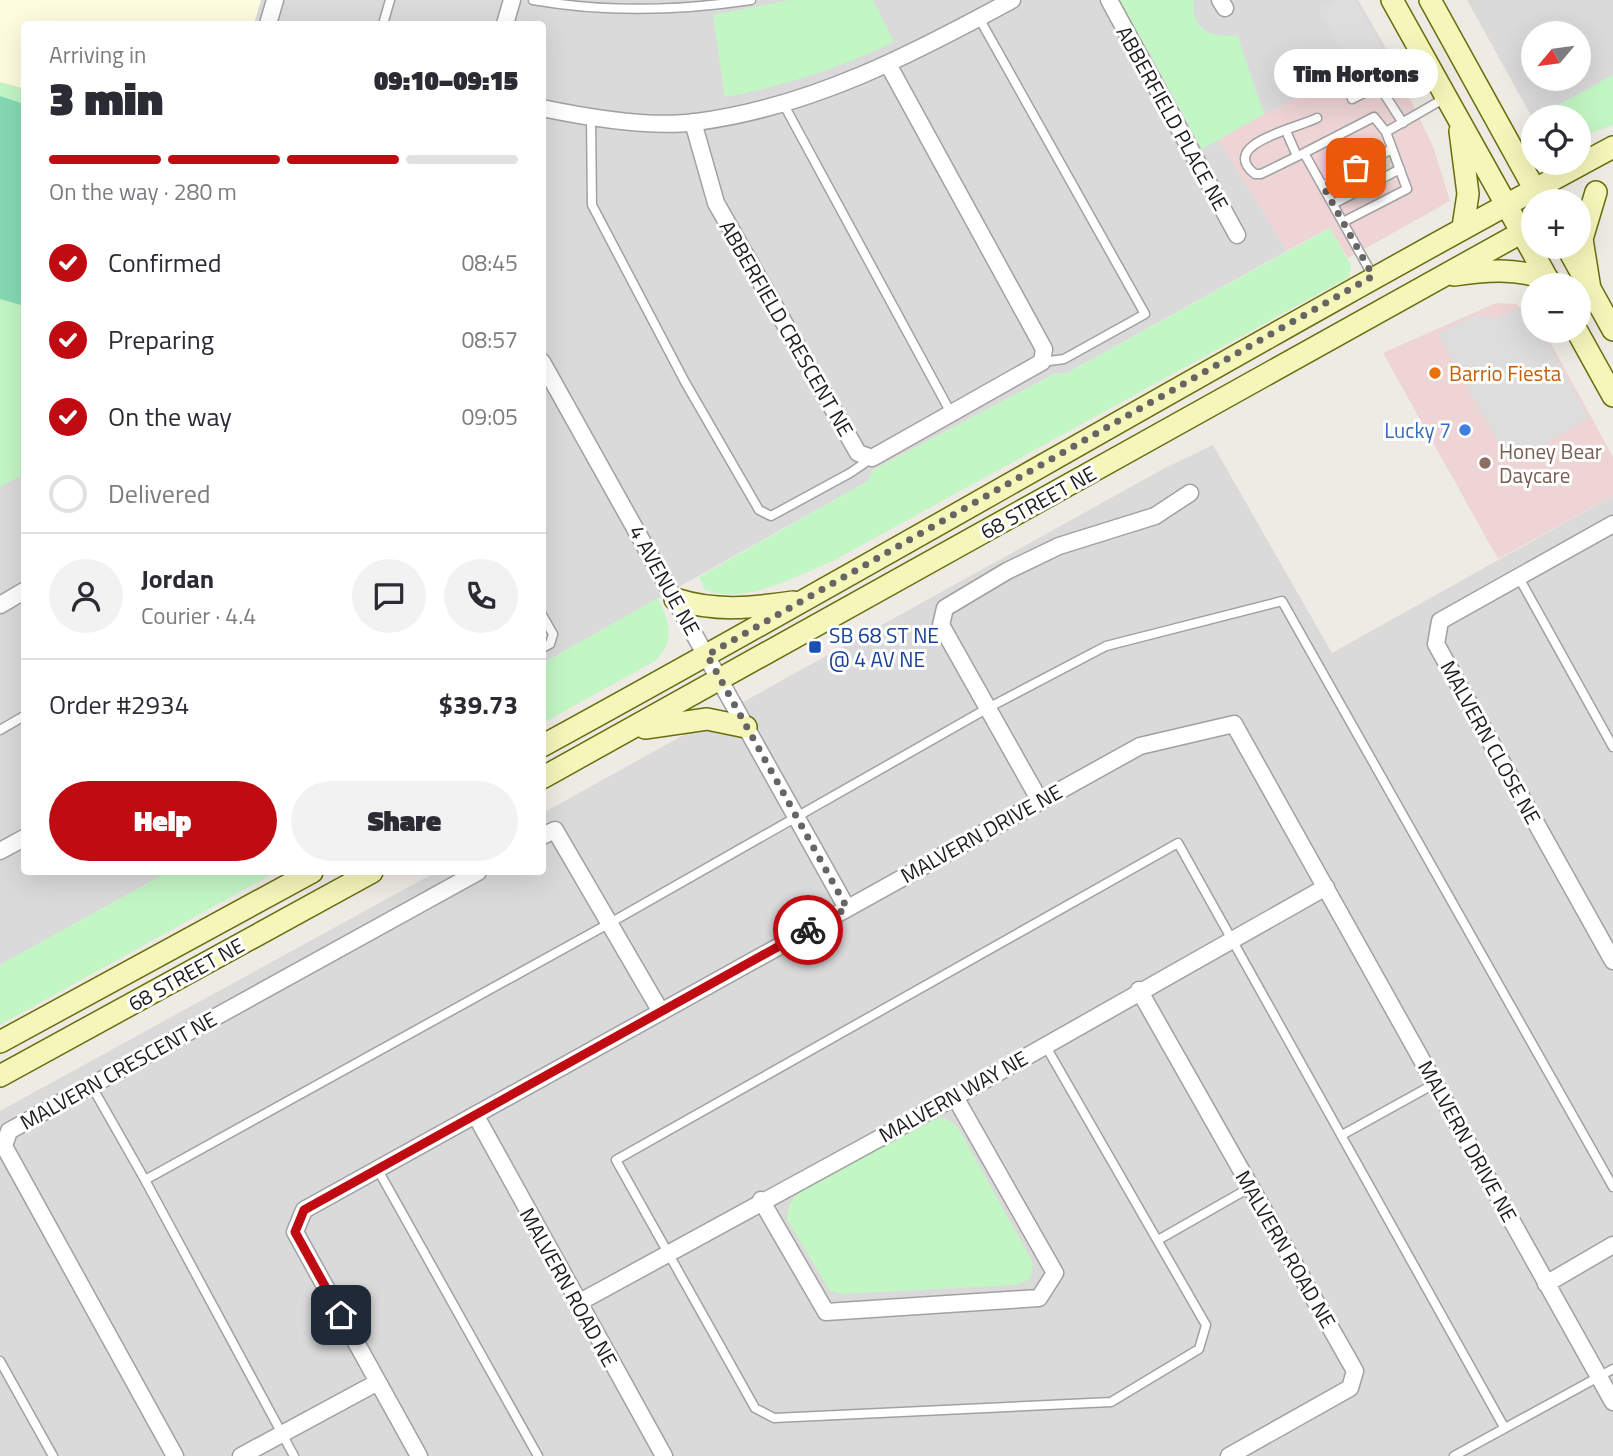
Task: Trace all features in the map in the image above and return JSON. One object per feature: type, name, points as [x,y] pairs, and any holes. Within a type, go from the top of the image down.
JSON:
[{"type":"main road","points":[[1392,0],[1506,204],[1521,222]]},
{"type":"main road","points":[[1430,0],[1535,189]]},
{"type":"main road","points":[[1458,119],[1468,194],[1463,227]]},
{"type":"main road","points":[[1508,140],[1521,144]]},
{"type":"main road","name":"68 STREET NE","points":[[1547,189],[1607,150]]},
{"type":"main road","points":[[1587,273],[1582,239],[1596,192]]},
{"type":"main road","name":"68 STREET NE","points":[[546,744],[808,599],[1373,276],[1506,204],[1521,200]]},
{"type":"main road","name":"68 STREET NE","points":[[546,776],[1521,232]]},
{"type":"main road","points":[[1438,277],[1489,270],[1516,270],[1524,273]]},
{"type":"main road","points":[[1591,291],[1613,330]]},
{"type":"main road","points":[[1584,343],[1613,396]]},
{"type":"main road","points":[[676,599],[714,608],[738,608],[808,599]]},
{"type":"main road","points":[[629,730],[707,719],[746,727]]},
{"type":"main road","name":"68 STREET NE","points":[[0,1042],[306,875]]},
{"type":"main road","name":"68 STREET NE","points":[[0,1076],[367,875]]},
{"type":"street","points":[[269,21],[275,0]]},
{"type":"street","points":[[506,21],[512,0]]},
{"type":"street","points":[[546,109],[591,118],[693,122],[783,105],[889,66],[1012,0]]},
{"type":"street","name":"ABBERFIELD PLACE NE","points":[[1109,0],[1237,236]]},
{"type":"street","points":[[872,458],[1042,362],[1044,349],[889,66]]},
{"type":"street","name":"ABBERFIELD CRESCENT NE","points":[[693,122],[716,203],[858,453],[872,458]]},
{"type":"street","name":"4 AVENUE NE","points":[[546,369],[847,908]]},
{"type":"street","points":[[1040,801],[941,625],[945,608],[1007,571],[1059,546],[1155,516],[1190,494]]},
{"type":"street","name":"MALVERN CLOSE NE","points":[[1613,524],[1440,621],[1436,643],[1613,961]]},
{"type":"street","points":[[0,605],[21,593]]},
{"type":"street","name":"MALVERN DRIVE NE","points":[[419,1456],[295,1232],[304,1210],[1140,746],[1234,724],[1546,1284],[1606,1373],[1613,1402]]},
{"type":"street","points":[[546,834],[555,830],[662,1012]]},
{"type":"street","points":[[0,851],[21,840]]},
{"type":"street","name":"MALVERN CRESCENT NE","points":[[175,1456],[4,1146],[4,1130],[473,875]]},
{"type":"street","name":"MALVERN WAY NE","points":[[578,1303],[761,1200],[955,1097],[1139,990],[1326,887]]},
{"type":"street","name":"MALVERN ROAD NE","points":[[1139,990],[1355,1371],[1350,1388],[1228,1456]]},
{"type":"street","points":[[761,1200],[826,1312],[1039,1298],[1055,1273],[955,1097]]},
{"type":"street","name":"MALVERN ROAD NE","points":[[476,1116],[664,1456]]},
{"type":"street","points":[[1546,1284],[1613,1245]]},
{"type":"street","points":[[241,1456],[378,1382]]},
{"type":"lane","points":[[384,21],[390,0]]},
{"type":"lane","points":[[533,0],[613,10],[675,10],[751,0]]},
{"type":"lane","points":[[979,18],[1145,314],[1064,359],[1042,362]]},
{"type":"lane","points":[[1352,99],[1371,89],[1381,89],[1403,122]]},
{"type":"lane","points":[[1386,132],[1446,98]]},
{"type":"lane","points":[[783,105],[951,413]]},
{"type":"lane","points":[[1317,118],[1256,142],[1246,150],[1246,167],[1255,174],[1261,174],[1374,117],[1386,132],[1407,188],[1343,222]]},
{"type":"lane","points":[[591,118],[592,205],[685,382],[759,510],[771,516],[872,458]]},
{"type":"lane","points":[[1286,131],[1323,186],[1373,276]]},
{"type":"lane","points":[[1375,158],[1392,149]]},
{"type":"lane","points":[[1323,186],[1356,168]]},
{"type":"lane","points":[[1385,177],[1400,169]]},
{"type":"lane","points":[[1333,204],[1366,187]]},
{"type":"lane","points":[[1518,576],[1613,747]]},
{"type":"lane","points":[[145,1180],[610,923],[988,708],[1106,646],[1282,601],[1613,1187]]},
{"type":"lane","points":[[546,622],[553,634],[550,644],[546,646]]},
{"type":"lane","points":[[0,730],[21,718]]},
{"type":"lane","points":[[1045,1044],[1206,1325],[1199,1349],[1111,1402],[774,1418],[755,1408],[615,1160],[1178,843],[1504,1427]]},
{"type":"lane","points":[[1342,1135],[1436,1083]]},
{"type":"lane","points":[[91,1084],[294,1456]]},
{"type":"lane","points":[[378,1170],[538,1456]]},
{"type":"lane","points":[[1158,1240],[1251,1187]]},
{"type":"lane","points":[[0,1361],[53,1456]]},
{"type":"lane","points":[[1454,1456],[1606,1373]]},
{"type":"shaded area","points":[[0,0],[1358,0],[1387,50],[1219,139],[1287,251],[1067,373],[1054,374],[873,470],[868,481],[546,661],[546,21],[21,21],[21,875],[163,875],[0,965]]},
{"type":"shaded area","points":[[0,0],[261,0],[255,21],[21,21],[21,88],[0,82]]},
{"type":"shaded area","points":[[1336,0],[1356,0],[1382,49],[1350,66],[1319,10]]},
{"type":"shaded area","points":[[1467,0],[1613,0],[1613,75],[1591,87],[1591,21],[1521,21],[1521,91],[1584,91],[1558,105],[1525,105]]},
{"type":"shaded area","points":[[1387,50],[1433,147],[1450,201],[1348,258],[1329,228],[1287,251],[1218,139]]},
{"type":"shaded area","points":[[1496,303],[1516,304],[1521,308],[1521,343],[1551,343],[1613,457],[1613,496],[1498,559],[1383,353]]},
{"type":"shaded area","points":[[1518,308],[1521,310],[1521,343],[1548,343],[1589,418],[1521,457],[1516,446],[1504,454],[1438,334],[1474,316],[1498,318]]},
{"type":"shaded area","points":[[1213,445],[1332,653],[1613,496],[1613,1456],[0,1456],[0,1111],[431,875],[546,875],[546,811],[1165,468]]},
{"type":"green space","points":[[790,0],[873,0],[894,42],[811,75],[725,97],[713,15]]},
{"type":"green space","points":[[1120,0],[1194,0],[1195,18],[1204,30],[1219,35],[1237,35],[1264,114],[1202,149]]},
{"type":"green space","points":[[1613,75],[1613,125],[1591,133],[1591,105],[1559,105],[1584,91],[1591,91],[1591,87]]},
{"type":"green space","points":[[0,82],[21,88],[21,476],[0,487]]},
{"type":"green space","points":[[0,96],[21,103],[21,305],[0,299]]},
{"type":"green space","points":[[1330,228],[1351,265],[1349,277],[833,561],[754,592],[721,594],[705,590],[699,577],[868,481],[873,470],[1054,374],[1067,373]]},
{"type":"green space","points":[[658,598],[668,623],[669,638],[655,661],[546,721],[546,661]]},
{"type":"green space","points":[[163,875],[271,875],[0,1025],[0,965]]},
{"type":"green space","points":[[937,1118],[945,1118],[957,1126],[1032,1261],[1033,1270],[1028,1280],[1015,1285],[843,1294],[830,1291],[787,1219],[789,1205],[799,1192]]},
{"type":"way so far","points":[[808,930],[847,908],[707,655],[1373,276],[1323,186],[1356,168]]},
{"type":"place","name":"Tim Hortons","points":[[1356,168]]},
{"type":"place","name":"Barrio Fiesta","points":[[1435,373]]},
{"type":"place","name":"Lucky 7","points":[[1465,430]]},
{"type":"place","name":"Honey Bear Daycare","points":[[1485,463]]},
{"type":"place","name":"SB 68 ST NE @ 4 AV NE","points":[[815,647]]},
{"type":"route","points":[[341,1315],[295,1232],[304,1210],[808,930]]}]
